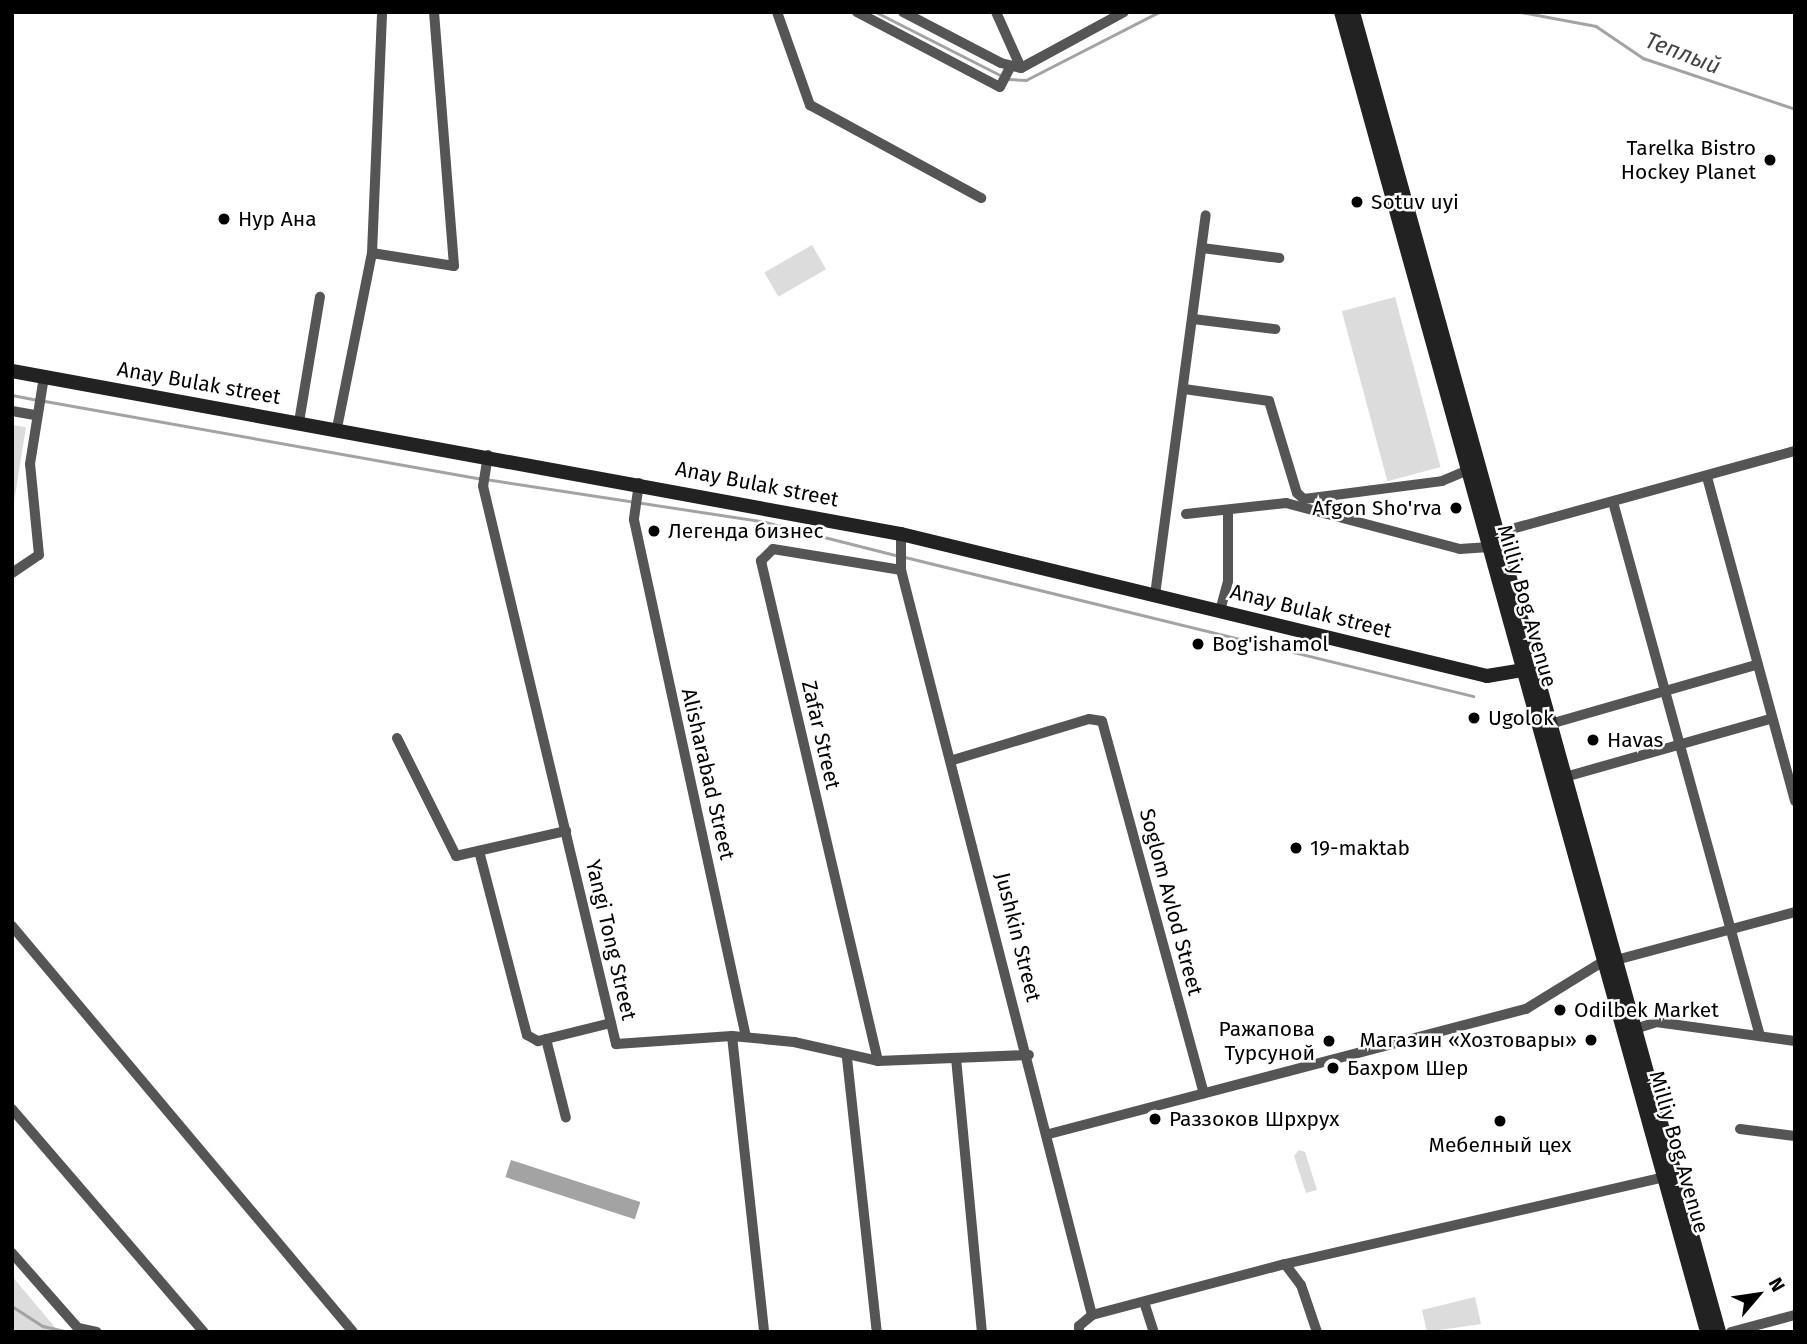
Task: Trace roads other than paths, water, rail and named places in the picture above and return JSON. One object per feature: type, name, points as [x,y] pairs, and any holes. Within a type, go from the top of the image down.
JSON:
[{"type":"main road","name":"Milliy Bog Avenue","points":[[1340,12],[1497,533],[1529,670],[1550,724],[1565,777],[1610,960],[1635,1029],[1664,1177],[1707,1332]]},
{"type":"main road","name":"Milliy Bog Avenue","points":[[1353,12],[1441,349],[1468,470],[1489,547],[1529,670],[1645,1089],[1719,1332]]},
{"type":"main road","name":"Anay Bulak street","points":[[12,372],[42,384],[337,428],[487,460],[900,539],[1155,595],[1486,676],[1529,670]]},
{"type":"street","points":[[337,428],[372,253],[382,12]]},
{"type":"street","points":[[372,253],[454,266],[434,12]]},
{"type":"street","points":[[777,12],[810,105],[981,198]]},
{"type":"street","points":[[857,12],[1003,82],[1010,67]]},
{"type":"street","points":[[903,12],[1010,67],[1021,68],[1108,25],[1118,14]]},
{"type":"street","points":[[996,12],[1021,68]]},
{"type":"street","points":[[1155,595],[1206,215]]},
{"type":"street","points":[[1202,248],[1279,258]]},
{"type":"street","points":[[299,422],[320,297]]},
{"type":"street","points":[[1193,319],[1275,329]]},
{"type":"street","points":[[12,573],[38,555],[30,464],[35,415],[42,384]]},
{"type":"street","points":[[1184,389],[1269,401],[1297,493],[1304,499],[1442,481],[1468,470]]},
{"type":"street","points":[[12,411],[35,415]]},
{"type":"street","points":[[1497,533],[1795,451]]},
{"type":"street","name":"Yangi Tong Street","points":[[487,460],[482,482],[616,1044],[732,1036],[794,1042],[847,1058],[878,1061],[1029,1055]]},
{"type":"street","points":[[1707,477],[1770,719],[1795,801]]},
{"type":"street","name":"Alisharabad Street","points":[[638,487],[634,520],[746,1037]]},
{"type":"street","points":[[1613,502],[1663,693],[1760,1036]]},
{"type":"street","points":[[1186,514],[1228,512],[1286,503],[1460,549],[1489,547]]},
{"type":"street","points":[[1220,611],[1228,581],[1228,512]]},
{"type":"street","name":"Jushkin Street","points":[[900,539],[901,570],[953,760],[1093,1315]]},
{"type":"street","name":"Zafar Street","points":[[878,1061],[761,561],[773,549],[901,570]]},
{"type":"street","points":[[1550,724],[1756,665]]},
{"type":"street","name":"Soglom Avlod Street","points":[[953,760],[1088,719],[1102,721],[1204,1093]]},
{"type":"street","points":[[1565,777],[1770,719]]},
{"type":"street","points":[[397,738],[456,856],[566,831]]},
{"type":"street","points":[[480,851],[527,1034],[532,1041],[611,1023]]},
{"type":"street","points":[[1049,1134],[1526,1009],[1610,960],[1795,912]]},
{"type":"street","points":[[12,926],[353,1332]]},
{"type":"street","points":[[1635,1029],[1656,1022],[1795,1041]]},
{"type":"street","points":[[732,1036],[764,1332]]},
{"type":"street","points":[[546,1039],[566,1118]]},
{"type":"street","points":[[847,1058],[877,1332]]},
{"type":"street","points":[[956,1058],[982,1332]]},
{"type":"street","points":[[12,1109],[204,1332]]},
{"type":"street","points":[[1740,1129],[1795,1136]]},
{"type":"street","points":[[1079,1332],[1079,1326],[1093,1315],[1285,1264],[1664,1177]]},
{"type":"street","points":[[12,1253],[78,1328],[97,1332]]},
{"type":"street","points":[[1285,1264],[1301,1285],[1317,1332]]},
{"type":"street","points":[[1144,1302],[1153,1332]]},
{"type":"street","points":[[1731,1332],[1795,1314]]},
{"type":"waterway","name":"Теплый","points":[[876,12],[1002,76]]},
{"type":"waterway","name":"Теплый","points":[[1008,79],[1026,80],[1159,12]]},
{"type":"waterway","name":"Теплый","points":[[1521,12],[1596,26],[1643,58],[1795,109]]},
{"type":"waterway","points":[[12,395],[38,400]]},
{"type":"waterway","points":[[45,401],[479,478],[765,522],[899,556]]},
{"type":"waterway","points":[[905,557],[1473,696]]},
{"type":"waterway","points":[[12,1306],[43,1326],[69,1332]]},
{"type":"place","name":"Tarelka Bistro Hockey Planet","points":[[1770,160]]},
{"type":"place","name":"Sotuv uyi","points":[[1357,202]]},
{"type":"place","name":"Нур Ана","points":[[224,219]]},
{"type":"place","name":"Afgon Sho'rva","points":[[1456,508]]},
{"type":"place","name":"Легенда бизнес","points":[[654,531]]},
{"type":"place","name":"Bog'ishamol","points":[[1198,644]]},
{"type":"place","name":"Ugolok","points":[[1474,718]]},
{"type":"place","name":"Havas","points":[[1593,740]]},
{"type":"place","name":"19-maktab","points":[[1296,848]]},
{"type":"place","name":"Odilbek Market","points":[[1560,1010]]},
{"type":"place","name":"Магазин «Хозтовары»","points":[[1591,1040]]},
{"type":"place","name":"Ражапова Турсуной","points":[[1329,1041]]},
{"type":"place","name":"Бахром Шер","points":[[1333,1068]]},
{"type":"place","name":"Раззоков Шрхрух","points":[[1155,1119]]},
{"type":"place","name":"Мебелный цех","points":[[1500,1121]]}]
